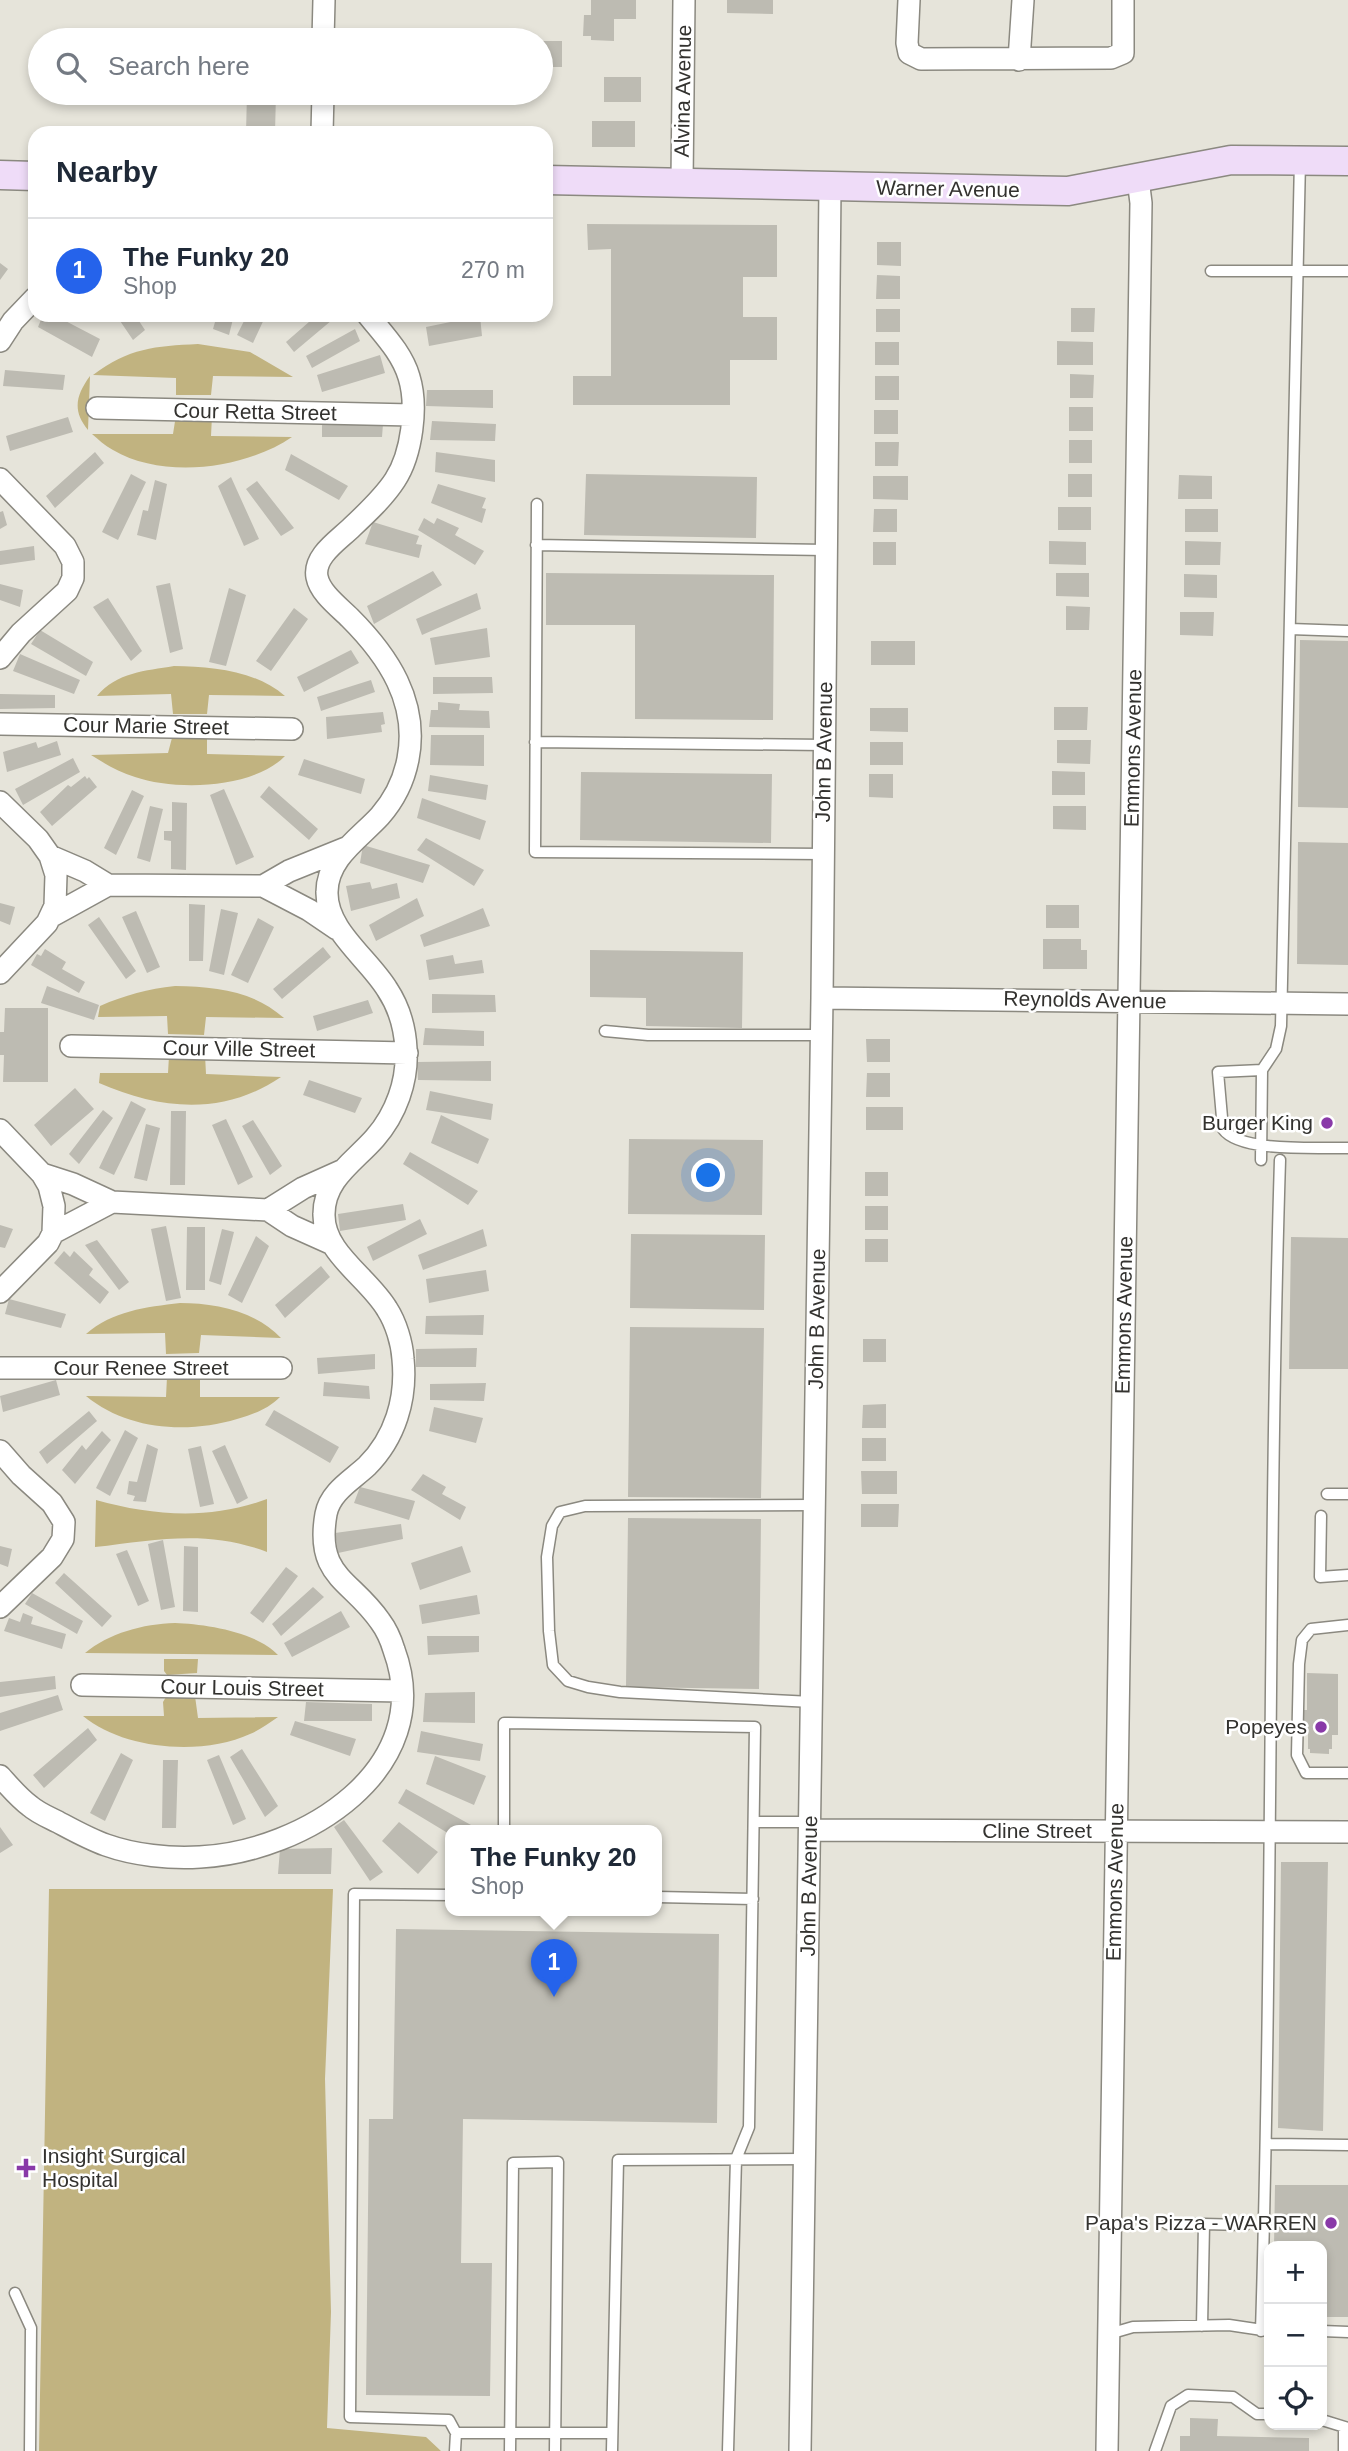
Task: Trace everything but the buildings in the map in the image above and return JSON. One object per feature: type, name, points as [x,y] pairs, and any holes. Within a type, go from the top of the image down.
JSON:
[{"type":"street","points":[[323,28],[324,0]]},
{"type":"street","name":"Alvina Avenue","points":[[682,182],[684,0]]},
{"type":"street","points":[[909,0],[907,43],[909,53],[921,60],[1111,58],[1123,53],[1123,0]]},
{"type":"street","points":[[1019,60],[1023,0]]},
{"type":"street","points":[[322,126],[323,105]]},
{"type":"street","name":"Warner Avenue","points":[[553,180],[1068,191],[1231,160],[1348,161]]},
{"type":"street","points":[[0,175],[28,176]]},
{"type":"street","name":"Emmons Avenue","points":[[1107,2451],[1141,203],[1138,179]]},
{"type":"street","name":"John B Avenue","points":[[800,2451],[822,1035],[830,186]]},
{"type":"street","points":[[0,341],[13,321],[28,305]]},
{"type":"street","points":[[0,1776],[32,1809],[107,1846],[140,1853],[193,1858],[219,1856],[301,1831],[344,1805],[368,1782],[396,1735],[402,1692],[401,1672],[393,1645],[380,1620],[333,1571],[326,1552],[326,1513],[330,1500],[380,1450],[394,1430],[402,1403],[404,1360],[397,1330],[387,1309],[330,1243],[325,1229],[326,1196],[333,1180],[370,1144],[393,1113],[402,1088],[407,1053],[398,1009],[387,989],[338,929],[328,909],[328,878],[348,847],[382,814],[398,789],[408,758],[410,737],[408,711],[393,670],[360,628],[326,592],[316,571],[322,555],[365,516],[396,479],[405,457],[413,396],[408,374],[389,341],[374,322]]},
{"type":"street","name":"Cour Retta Street","points":[[97,408],[412,415]]},
{"type":"street","points":[[0,479],[65,546],[73,562],[73,578],[67,590],[21,633],[0,658]]},
{"type":"street","name":"Cour Marie Street","points":[[0,724],[292,729]]},
{"type":"street","points":[[0,802],[38,839],[50,856],[56,875],[54,906],[50,917],[35,938],[0,973]]},
{"type":"street","points":[[263,886],[289,871],[348,847]]},
{"type":"street","points":[[50,856],[85,871],[108,885]]},
{"type":"street","points":[[50,917],[108,885],[263,886],[338,929]]},
{"type":"street","name":"Reynolds Avenue","points":[[822,998],[1348,1004]]},
{"type":"street","name":"Cour Ville Street","points":[[71,1045],[407,1053]]},
{"type":"street","points":[[0,1130],[42,1174],[49,1186],[54,1206],[53,1233]]},
{"type":"street","points":[[268,1210],[303,1188],[343,1171]]},
{"type":"street","points":[[42,1174],[74,1184],[112,1202],[268,1210],[292,1226],[330,1243]]},
{"type":"street","points":[[0,1292],[38,1256],[53,1233],[112,1202]]},
{"type":"street","name":"Cour Renee Street","points":[[0,1368],[281,1368]]},
{"type":"street","points":[[0,1451],[21,1475],[52,1503],[64,1522],[63,1539],[52,1557],[0,1607]]},
{"type":"street","name":"Cour Louis Street","points":[[82,1685],[402,1692]]},
{"type":"street","name":"Cline Street","points":[[810,1826],[1116,1832],[1348,1832]]},
{"type":"lane","points":[[1261,1160],[1262,1070],[1279,1040],[1282,1003],[1300,159]]},
{"type":"lane","points":[[1211,271],[1348,271]]},
{"type":"lane","points":[[537,505],[535,852],[823,854]]},
{"type":"lane","points":[[536,545],[826,550]]},
{"type":"lane","points":[[1290,629],[1348,631]]},
{"type":"lane","points":[[535,742],[824,745]]},
{"type":"lane","points":[[604,1031],[648,1035],[822,1035]]},
{"type":"lane","points":[[1262,1070],[1219,1071],[1217,1074],[1224,1131],[1235,1139],[1261,1145],[1348,1148]]},
{"type":"lane","points":[[1265,2304],[1280,1160]]},
{"type":"lane","points":[[1327,1494],[1348,1494]]},
{"type":"lane","points":[[812,1702],[621,1692],[568,1681],[553,1665],[547,1558],[552,1526],[560,1512],[585,1506],[814,1505]]},
{"type":"lane","points":[[1321,1516],[1320,1577],[1348,1575]]},
{"type":"lane","points":[[1348,1625],[1311,1629],[1301,1640],[1297,1755],[1306,1773],[1348,1773]]},
{"type":"lane","points":[[504,1825],[504,1723],[755,1727],[749,2127],[736,2159],[728,2451]]},
{"type":"lane","points":[[754,1822],[810,1826]]},
{"type":"lane","points":[[445,1895],[354,1894],[350,2417],[449,2420],[456,2433],[456,2451]]},
{"type":"lane","points":[[662,1898],[753,1899]]},
{"type":"lane","points":[[1266,2144],[1348,2145]]},
{"type":"lane","points":[[612,2451],[618,2160],[805,2159]]},
{"type":"lane","points":[[510,2451],[513,2162],[558,2162],[555,2451]]},
{"type":"lane","points":[[1167,2224],[1245,2225]]},
{"type":"lane","points":[[1202,2326],[1204,2224]]},
{"type":"lane","points":[[15,2293],[31,2328],[30,2451]]},
{"type":"lane","points":[[1108,2334],[1133,2327],[1229,2325],[1264,2331]]},
{"type":"lane","points":[[1327,2332],[1348,2332]]},
{"type":"lane","points":[[1155,2451],[1171,2406],[1188,2395],[1233,2397],[1256,2414],[1264,2414]]},
{"type":"lane","points":[[1327,2422],[1346,2428],[1344,2451]]},
{"type":"lane","points":[[456,2433],[612,2433]]},
{"type":"shaded area","points":[[198,344],[250,352],[293,377],[213,376],[211,395],[176,395],[176,378],[93,375],[119,359],[143,350]]},
{"type":"shaded area","points":[[90,376],[88,430],[80,416],[78,403]]},
{"type":"shaded area","points":[[176,415],[212,416],[211,436],[292,437],[251,457],[204,467],[180,468],[133,459],[110,448],[92,434],[173,434]]},
{"type":"shaded area","points":[[174,666],[203,667],[247,675],[285,696],[209,695],[207,714],[173,714],[171,694],[97,696],[123,677]]},
{"type":"shaded area","points":[[173,734],[207,735],[207,754],[285,756],[254,775],[234,781],[192,785],[135,777],[112,768],[91,755],[168,753]]},
{"type":"shaded area","points":[[175,986],[233,992],[259,1001],[284,1018],[206,1017],[204,1035],[168,1034],[167,1016],[98,1017],[100,1006],[109,1002],[137,993]]},
{"type":"shaded area","points":[[205,1055],[206,1074],[281,1077],[259,1090],[237,1098],[192,1105],[145,1099],[99,1083],[100,1073],[168,1073],[169,1056]]},
{"type":"shaded area","points":[[180,1303],[234,1310],[260,1321],[281,1338],[201,1335],[199,1353],[166,1354],[165,1333],[86,1334],[118,1315]]},
{"type":"shaded area","points":[[167,1377],[200,1377],[200,1397],[280,1397],[260,1411],[237,1419],[198,1427],[178,1427],[158,1426],[120,1416],[86,1396],[166,1397]]},
{"type":"shaded area","points":[[267,1499],[267,1552],[245,1545],[202,1538],[160,1539],[95,1547],[96,1500],[139,1510],[203,1513],[246,1506]]},
{"type":"shaded area","points":[[175,1623],[201,1625],[244,1635],[269,1647],[278,1655],[85,1653],[105,1640],[127,1631]]},
{"type":"shaded area","points":[[164,1659],[198,1659],[197,1673],[167,1675],[164,1671]]},
{"type":"shaded area","points":[[195,1696],[198,1718],[278,1717],[254,1732],[231,1741],[187,1747],[164,1746],[120,1736],[83,1716],[164,1716],[163,1702],[166,1697]]},
{"type":"shaded area","points":[[49,1889],[333,1889],[325,2079],[331,2312],[327,2428],[426,2437],[441,2451],[39,2451]]},
{"type":"place","name":"Burger King","points":[[1327,1123]]},
{"type":"place","name":"Popeyes","points":[[1321,1727]]},
{"type":"place","name":"The Funky 20","points":[[554,1997]]},
{"type":"place","name":"Insight Surgical Hospital","points":[[26,2168]]},
{"type":"place","name":"Papa's Pizza - WARREN","points":[[1331,2223]]}]
